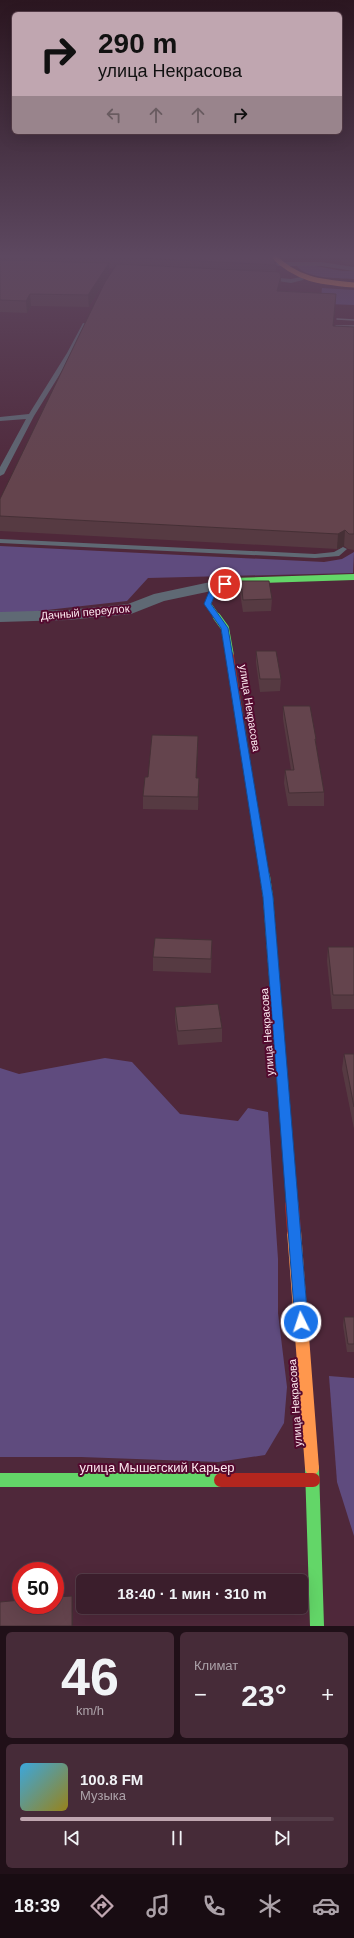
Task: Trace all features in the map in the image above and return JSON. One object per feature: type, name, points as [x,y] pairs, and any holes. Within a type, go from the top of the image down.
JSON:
[{"type":"main road","points":[[215,586],[234,581],[354,577]]},
{"type":"main road","name":"улица Некрасова","points":[[215,586],[208,604],[225,628],[268,897],[314,1480],[317,1626]]},
{"type":"main road","name":"улица Мышегский Карьер","points":[[0,1480],[314,1480]]},
{"type":"street","name":"Дачный переулок","points":[[0,617],[68,615],[131,609],[160,597],[215,586]]},
{"type":"lane","points":[[0,474],[31,416],[70,353],[81,331]]},
{"type":"lane","points":[[0,419],[12,420],[31,416]]},
{"type":"lane","points":[[0,541],[315,556],[336,554],[343,549]]},
{"type":"shaded area","points":[[0,546],[324,562],[342,559],[354,552],[353,573],[148,578],[127,601],[20,613],[0,613]]},
{"type":"shaded area","points":[[105,1058],[132,1062],[180,1114],[238,1121],[248,1108],[268,1112],[278,1259],[278,1313],[287,1387],[284,1423],[265,1455],[218,1462],[81,1457],[0,1457],[0,1068],[19,1074]]},
{"type":"shaded area","points":[[329,1376],[354,1378],[354,1536],[337,1482]]},
{"type":"building","points":[[81,331],[354,331],[354,534],[349,534],[345,530],[338,534],[0,516],[0,499]]},
{"type":"building","points":[[241,581],[269,581],[272,599],[243,600]]},
{"type":"building","points":[[256,651],[276,651],[281,679],[260,679]]},
{"type":"building","points":[[283,706],[310,706],[324,792],[289,793],[285,770],[294,770]]},
{"type":"building","points":[[152,735],[198,736],[196,778],[199,778],[198,797],[143,796],[145,777],[148,777]]},
{"type":"building","points":[[155,938],[212,940],[211,959],[153,957]]},
{"type":"building","points":[[328,947],[354,947],[354,995],[333,995]]},
{"type":"building","points":[[218,1004],[222,1028],[178,1031],[175,1007]]},
{"type":"building","points":[[344,1054],[354,1054],[354,1107]]},
{"type":"building","points":[[344,1317],[354,1317],[354,1344],[348,1344]]},
{"type":"building","points":[[64,1596],[72,1596],[72,1626],[0,1626],[0,1602],[12,1601],[12,1614],[64,1614]]},
{"type":"traffic: fast","points":[[230,656],[225,628],[208,604],[215,586],[234,581],[354,577]]},
{"type":"traffic: fast","points":[[253,805],[268,897],[276,1003]]},
{"type":"traffic: fast","points":[[312,1468],[317,1626]]},
{"type":"traffic: fast","points":[[0,1480],[221,1480]]},
{"type":"traffic: slow","points":[[294,1231],[312,1468]]},
{"type":"traffic: jam","points":[[230,656],[253,805]]},
{"type":"traffic: jam","points":[[276,1003],[294,1231]]},
{"type":"traffic: jam","points":[[221,1480],[313,1480]]},
{"type":"route","points":[[225,584],[215,586],[208,604],[225,628],[268,897],[301,1322]]}]
